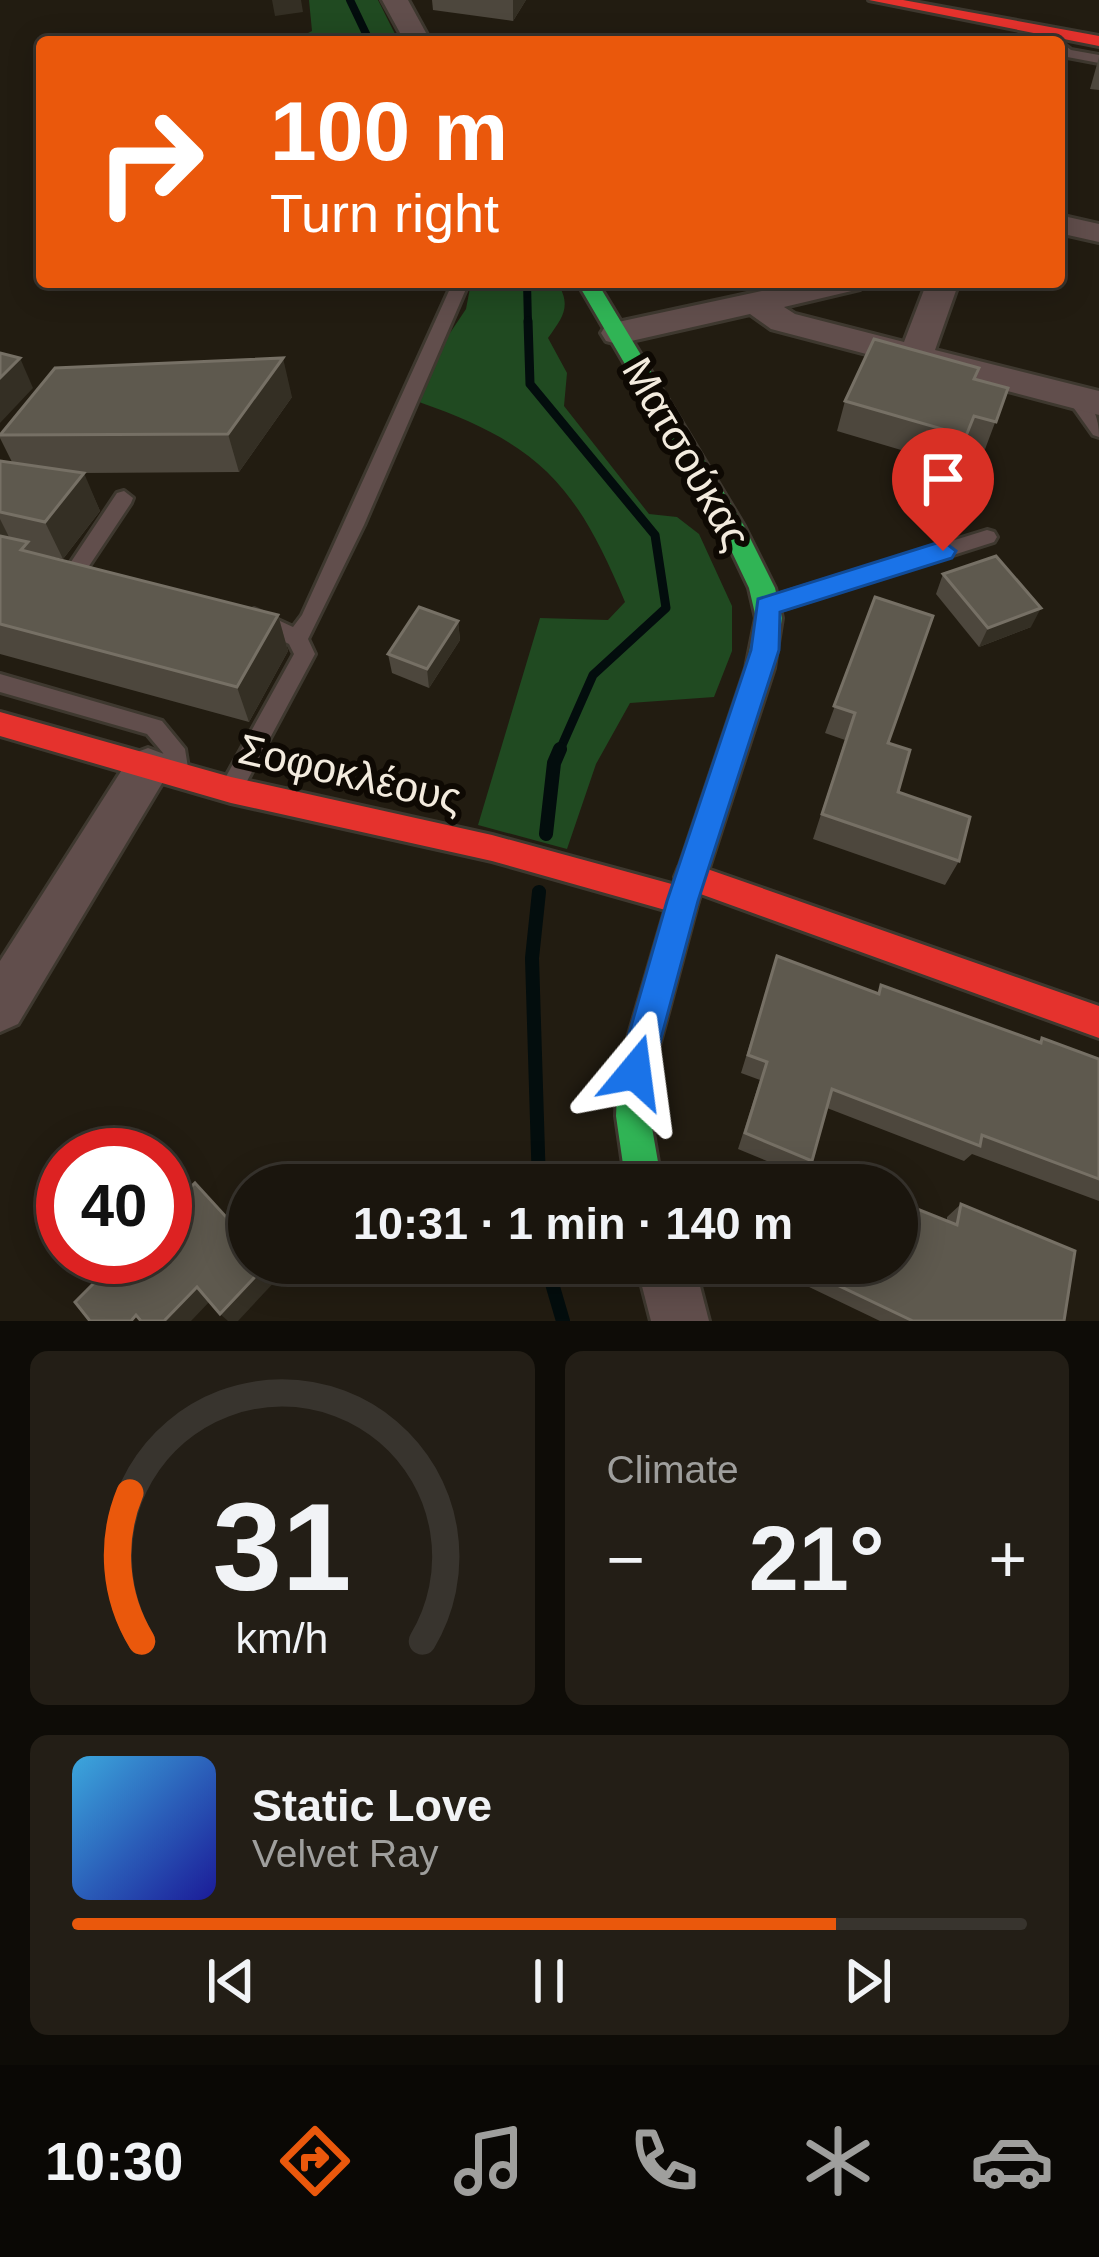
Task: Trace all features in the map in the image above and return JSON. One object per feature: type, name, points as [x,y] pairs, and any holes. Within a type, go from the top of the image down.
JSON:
[{"type":"street","points":[[395,0],[415,36]]},
{"type":"street","points":[[877,0],[966,8],[1045,36]]},
{"type":"street","points":[[1065,40],[1099,41]]},
{"type":"street","points":[[1065,225],[1099,233]]},
{"type":"street","name":"Ματσούκας","points":[[591,288],[732,526],[767,606]]},
{"type":"street","points":[[618,333],[824,288]]},
{"type":"street","points":[[916,356],[941,288]]},
{"type":"street","points":[[758,304],[783,322],[1087,400]]},
{"type":"street","points":[[640,1164],[632,1116],[635,1072],[687,889],[765,650],[767,606]]},
{"type":"street","name":"Σοφοκλέους","points":[[0,724],[231,790],[687,889],[1099,1022]]},
{"type":"street","points":[[0,1006],[163,771]]},
{"type":"street","points":[[670,1284],[680,1321]]},
{"type":"lane","points":[[1065,51],[1099,59]]},
{"type":"lane","points":[[297,638],[319,601],[458,288]]},
{"type":"lane","points":[[1087,400],[1099,431]]},
{"type":"lane","points":[[75,573],[124,498]]},
{"type":"lane","points":[[767,606],[987,537]]},
{"type":"lane","points":[[228,610],[297,638],[305,646],[301,666],[231,790]]},
{"type":"lane","points":[[0,683],[154,727],[168,736],[174,748],[163,771]]},
{"type":"green space","points":[[309,0],[378,0],[396,36],[302,36],[312,31]]},
{"type":"green space","points":[[470,288],[560,288],[564,311],[548,338],[567,373],[564,406],[649,514],[677,517],[699,534],[732,606],[732,651],[714,697],[630,703],[596,764],[567,849],[478,825],[540,618],[608,620],[625,602],[589,527],[549,473],[495,434],[419,402],[440,348],[466,309]]},
{"type":"building","points":[[874,339],[979,368],[974,379],[1008,388],[996,422],[974,416],[966,436],[845,401]]},
{"type":"building","points":[[0,353],[20,358],[0,378]]},
{"type":"building","points":[[283,358],[228,434],[0,435],[55,368]]},
{"type":"building","points":[[0,461],[84,473],[45,522],[0,512]]},
{"type":"building","points":[[0,536],[28,542],[21,550],[278,615],[237,687],[0,624]]},
{"type":"building","points":[[996,556],[1041,608],[988,628],[943,574]]},
{"type":"building","points":[[875,597],[933,616],[888,743],[910,750],[898,792],[970,817],[959,861],[822,814],[855,713],[834,706]]},
{"type":"building","points":[[419,607],[458,621],[427,669],[388,654]]},
{"type":"building","points":[[777,956],[879,994],[881,985],[1099,1059],[1099,1179],[982,1135],[980,1146],[832,1089],[812,1161],[745,1133],[767,1062],[748,1055]]},
{"type":"building","points":[[195,1183],[228,1219],[228,1284],[248,1284],[220,1314],[197,1287],[164,1321],[141,1321],[136,1315],[131,1321],[90,1321],[75,1302],[93,1284],[192,1284]]},
{"type":"building","points":[[961,1204],[1075,1251],[1064,1321],[913,1321],[835,1284],[918,1284],[918,1209],[957,1225]]},
{"type":"waterway","points":[[350,0],[367,36]]},
{"type":"waterway","points":[[527,288],[528,324]]},
{"type":"waterway","points":[[528,321],[530,384],[655,535],[666,608],[593,675],[559,752]]},
{"type":"waterway","points":[[546,834],[554,763],[560,749]]},
{"type":"waterway","points":[[538,1164],[532,958],[539,892]]},
{"type":"waterway","points":[[552,1284],[563,1321]]},
{"type":"traffic: fast","points":[[591,288],[732,526],[762,588],[769,618],[760,668],[683,901],[635,1072],[633,1116],[641,1164]]},
{"type":"traffic: jam","points":[[877,0],[1099,41]]},
{"type":"traffic: jam","points":[[0,724],[231,790],[492,848],[683,901]]},
{"type":"traffic: jam","points":[[690,877],[1099,1022]]},
{"type":"route","points":[[635,1072],[683,901],[765,650],[767,606],[943,551]]}]
